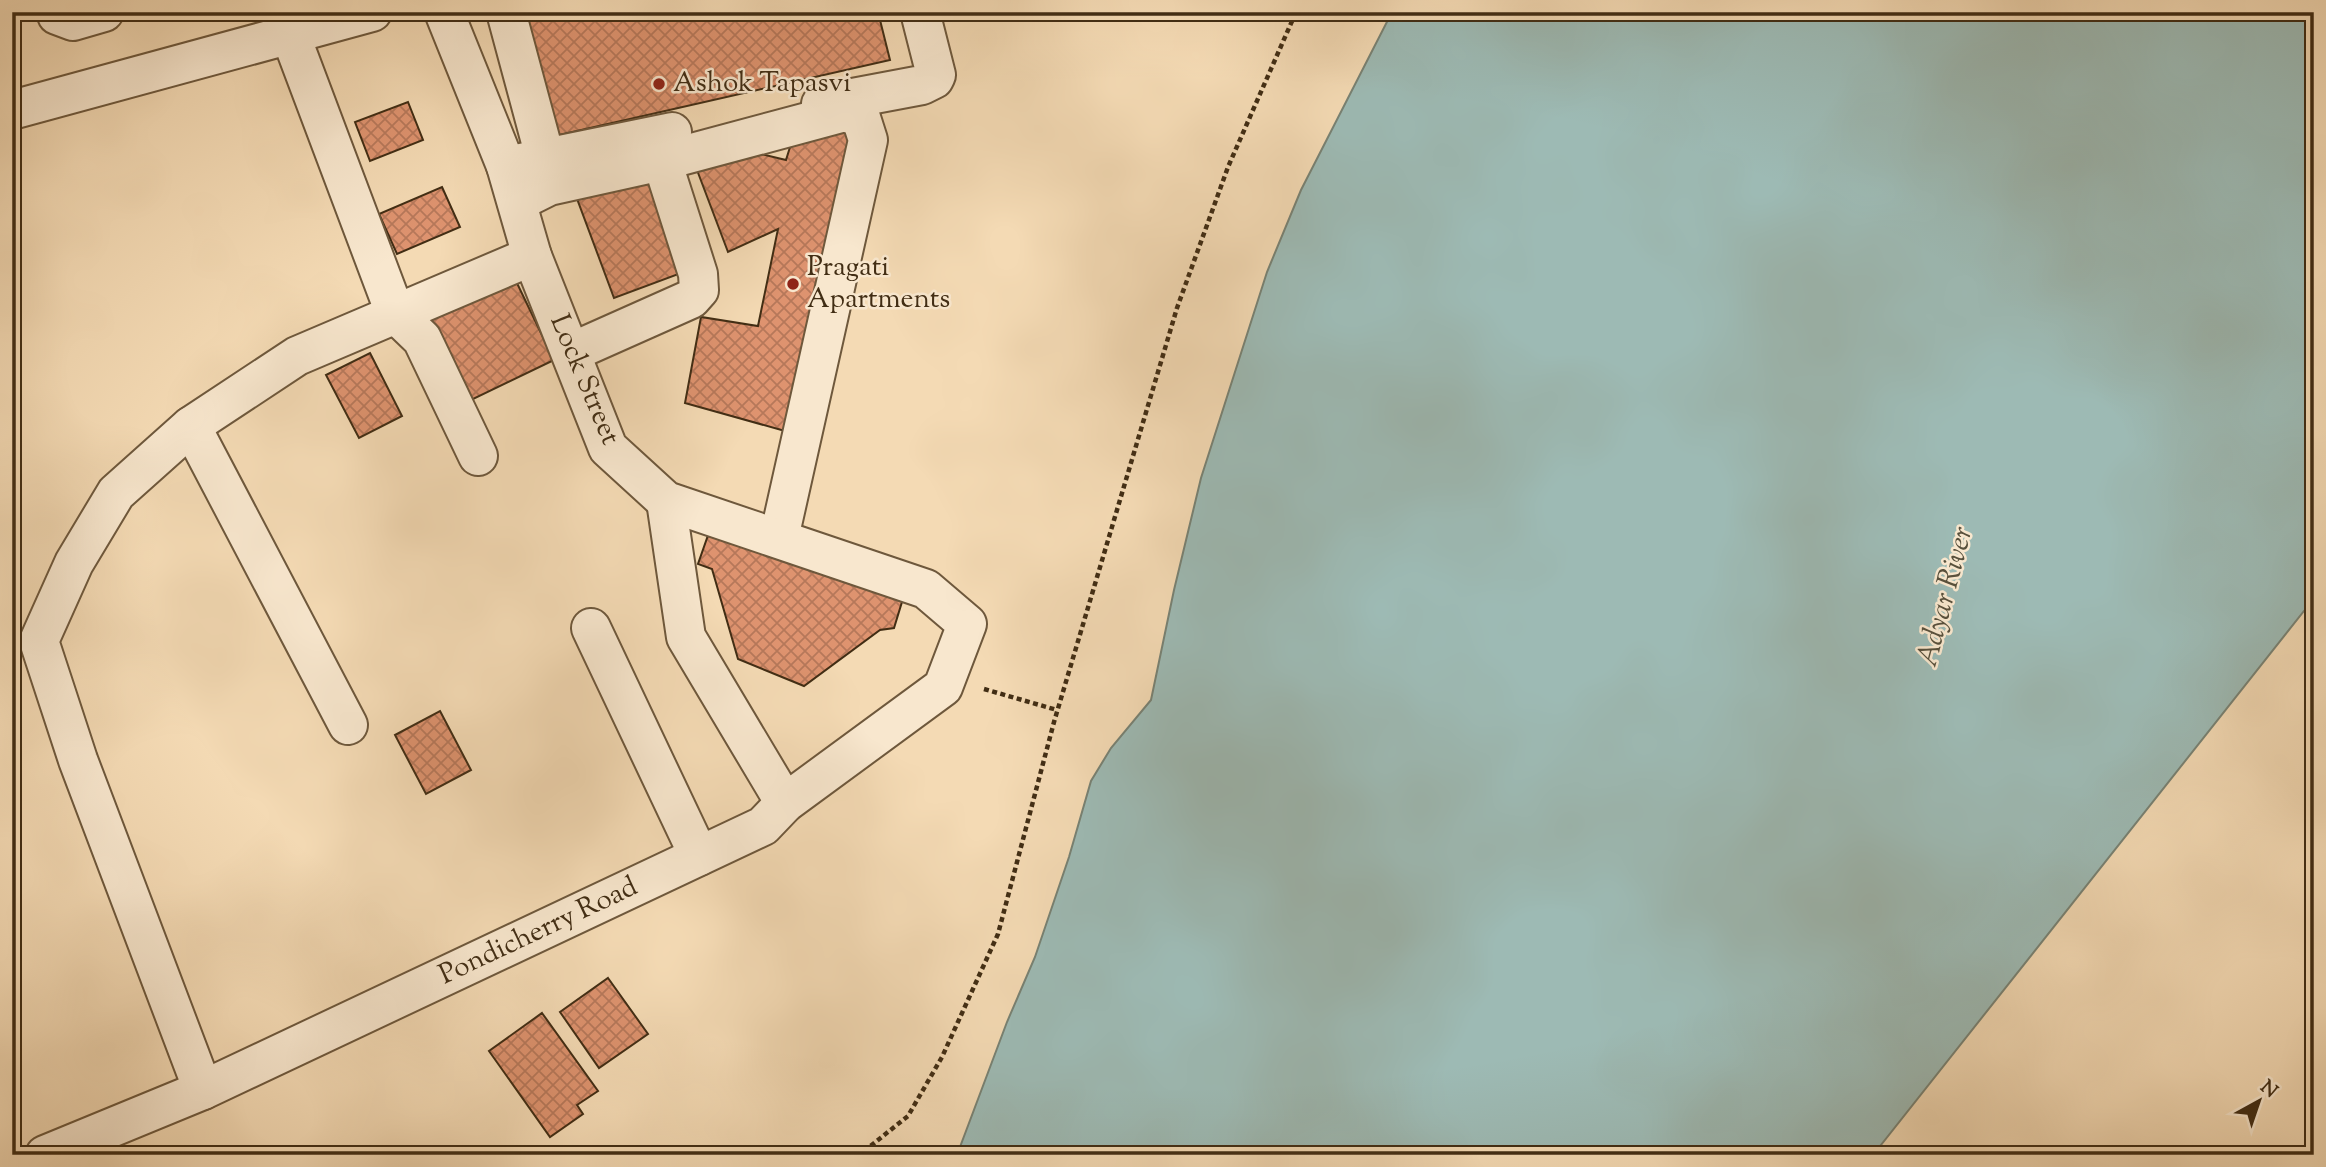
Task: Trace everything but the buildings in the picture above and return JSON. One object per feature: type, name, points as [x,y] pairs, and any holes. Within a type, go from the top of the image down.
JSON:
[{"type":"street","points":[[56,12],[57,15],[73,21],[104,12]]},
{"type":"street","points":[[12,110],[372,12]]},
{"type":"street","name":"Lock Street","points":[[444,12],[506,166],[532,256],[608,448],[666,502],[926,589],[967,624]]},
{"type":"street","points":[[506,12],[545,157]]},
{"type":"street","points":[[506,166],[928,83],[936,75],[920,12]]},
{"type":"street","points":[[289,34],[395,313],[422,340],[478,456]]},
{"type":"street","points":[[517,202],[549,186],[662,161],[845,112],[861,118],[868,140],[779,538]]},
{"type":"street","points":[[572,352],[691,299],[699,290],[698,274],[662,161]]},
{"type":"street","points":[[203,1090],[78,760],[39,640],[74,562],[116,493],[191,426],[297,356],[532,256]]},
{"type":"street","points":[[191,426],[348,725]]},
{"type":"street","points":[[666,502],[686,637],[785,803]]},
{"type":"street","name":"Pondicherry Road","points":[[45,1155],[203,1090],[763,826],[785,803],[943,687],[967,624]]},
{"type":"street","points":[[591,628],[699,856]]},
{"type":"path","points":[[821,1155],[868,1148],[908,1116],[942,1057],[998,934],[1058,710],[1177,307],[1228,167],[1296,12]]},
{"type":"path","points":[[946,678],[1058,710]]},
{"type":"water","name":"Adyar River","points":[[1392,12],[2314,12],[2314,603],[2304,611],[1873,1155],[957,1155],[1007,1022],[1035,957],[1091,781],[1111,748],[1151,700],[1201,478],[1267,272],[1301,190]]},
{"type":"place","name":"Ashok Tapasvi","points":[[659,84]]},
{"type":"place","name":"Pragati Apartments","points":[[793,284]]}]
